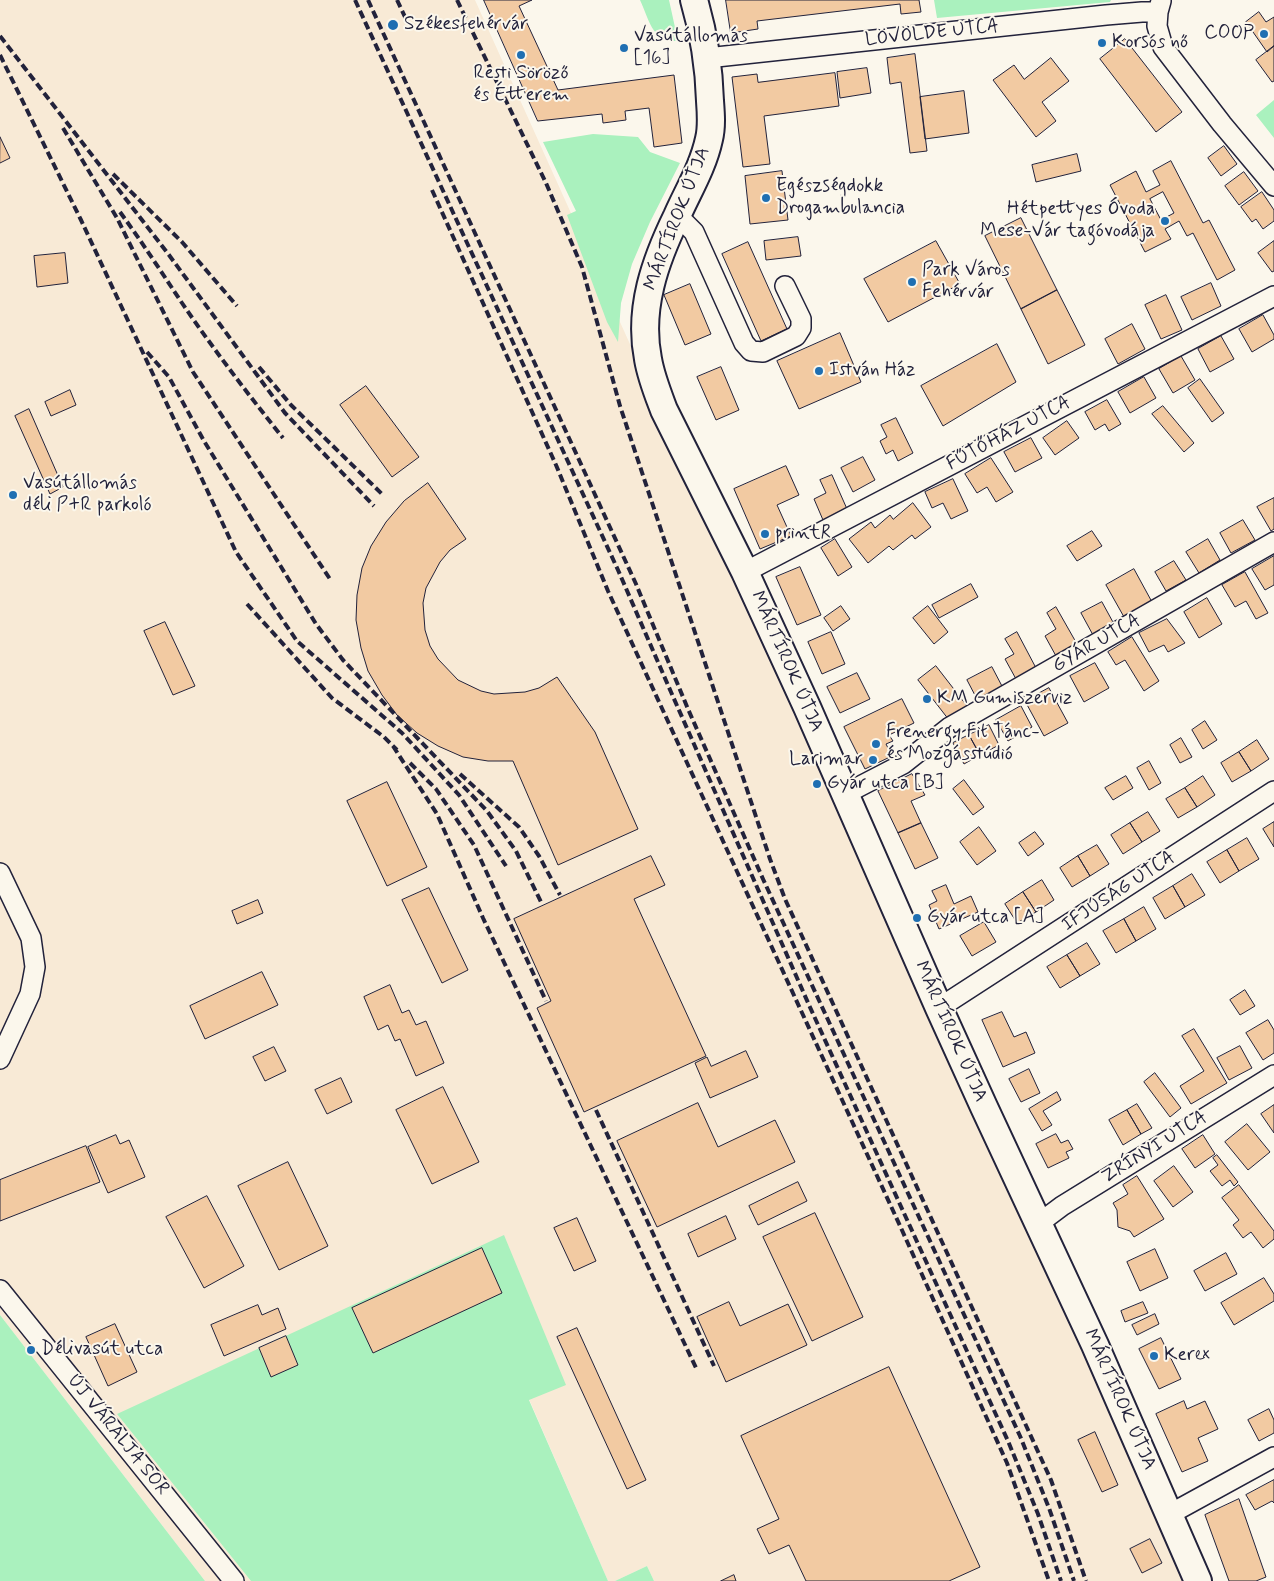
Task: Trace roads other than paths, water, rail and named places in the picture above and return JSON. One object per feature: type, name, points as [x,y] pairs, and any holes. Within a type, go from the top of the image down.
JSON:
[{"type":"street","name":"MÁRTÍROK ÚTJA","points":[[694,0],[707,58],[711,117],[709,137],[703,161],[661,252],[649,292],[645,327],[648,361],[664,410],[745,572],[939,1008],[1095,1345],[1198,1581]]},
{"type":"street","name":"LÖVÖLDE UTCA","points":[[707,58],[1142,12],[1160,6]]},
{"type":"street","points":[[1160,6],[1158,35],[1163,47],[1222,124],[1274,186]]},
{"type":"street","points":[[675,219],[686,224],[694,232],[744,344],[751,351],[763,352],[796,336],[801,328],[801,319],[784,286]]},
{"type":"street","name":"FŰTŐHÁZ UTCA","points":[[745,572],[1274,296]]},
{"type":"street","name":"GYÁR UTCA","points":[[845,794],[903,764],[950,728],[1274,542]]},
{"type":"street","name":"IFJÚSÁG UTCA","points":[[939,1008],[1274,791]]},
{"type":"street","points":[[0,873],[31,938],[35,967],[30,994],[0,1059]]},
{"type":"street","name":"ZRÍNYI UTCA","points":[[1038,1224],[1062,1206],[1274,1075]]},
{"type":"street","name":"ÚJ VÁRALJA SOR","points":[[0,1290],[234,1581]]},
{"type":"street","points":[[1170,1514],[1273,1460]]},
{"type":"railway","points":[[355,0],[618,570],[809,1005],[1008,1441],[1038,1514],[1061,1581]]},
{"type":"railway","points":[[368,0],[636,584],[688,709],[763,879],[1020,1436],[1049,1508],[1074,1581]]},
{"type":"railway","points":[[397,0],[406,19]]},
{"type":"railway","points":[[457,0],[546,183],[582,267],[620,406],[770,859],[785,899],[1051,1480],[1086,1581]]},
{"type":"railway","points":[[0,36],[169,255],[285,413],[374,506]]},
{"type":"railway","points":[[0,55],[81,220],[236,552],[297,641],[402,733],[459,795],[506,866]]},
{"type":"railway","points":[[63,128],[117,218],[193,372],[330,579]]},
{"type":"railway","points":[[113,174],[182,242],[237,306]]},
{"type":"railway","points":[[432,190],[556,465],[608,591],[1007,1463],[1049,1581]]},
{"type":"railway","points":[[120,212],[206,338],[283,438]]},
{"type":"railway","points":[[147,352],[169,377],[204,441],[316,624],[343,660],[487,811],[516,851],[542,904]]},
{"type":"railway","points":[[259,367],[291,405],[382,494]]},
{"type":"railway","points":[[247,604],[332,698],[384,737],[397,750]]},
{"type":"railway","points":[[393,746],[437,814],[483,918],[697,1370]]},
{"type":"railway","points":[[410,763],[436,789],[474,845],[546,1001]]},
{"type":"railway","points":[[460,774],[519,827],[539,856],[560,895]]},
{"type":"railway","points":[[596,1110],[714,1366]]},
{"type":"place","name":"Székesfehérvár","points":[[393,25]]},
{"type":"place","name":"COOP","points":[[1264,34]]},
{"type":"place","name":"Korsós nő","points":[[1102,43]]},
{"type":"place","name":"Vasútállomás [16]","points":[[624,48]]},
{"type":"place","name":"Resti Söröző és Étterem","points":[[521,55]]},
{"type":"place","name":"Egészségdokk Drogambulancia","points":[[766,198]]},
{"type":"place","name":"Hétpettyes Óvoda Mese-Vár tagóvodája","points":[[1165,221]]},
{"type":"place","name":"Park Város Fehérvár","points":[[912,282]]},
{"type":"place","name":"István Ház","points":[[819,371]]},
{"type":"place","name":"Vasútállomás déli P+R parkoló","points":[[13,495]]},
{"type":"place","name":"printR","points":[[765,534]]},
{"type":"place","name":"KM Gumiszerviz","points":[[927,699]]},
{"type":"place","name":"Frenergy Fit Tánc- és Mozgásstúdió","points":[[876,744]]},
{"type":"place","name":"Larimar","points":[[873,760]]},
{"type":"place","name":"Gyár utca [B]","points":[[817,784]]},
{"type":"place","name":"Gyár utca [A]","points":[[917,918]]},
{"type":"place","name":"Délivasút utca","points":[[31,1350]]},
{"type":"place","name":"Kerex","points":[[1154,1356]]}]
